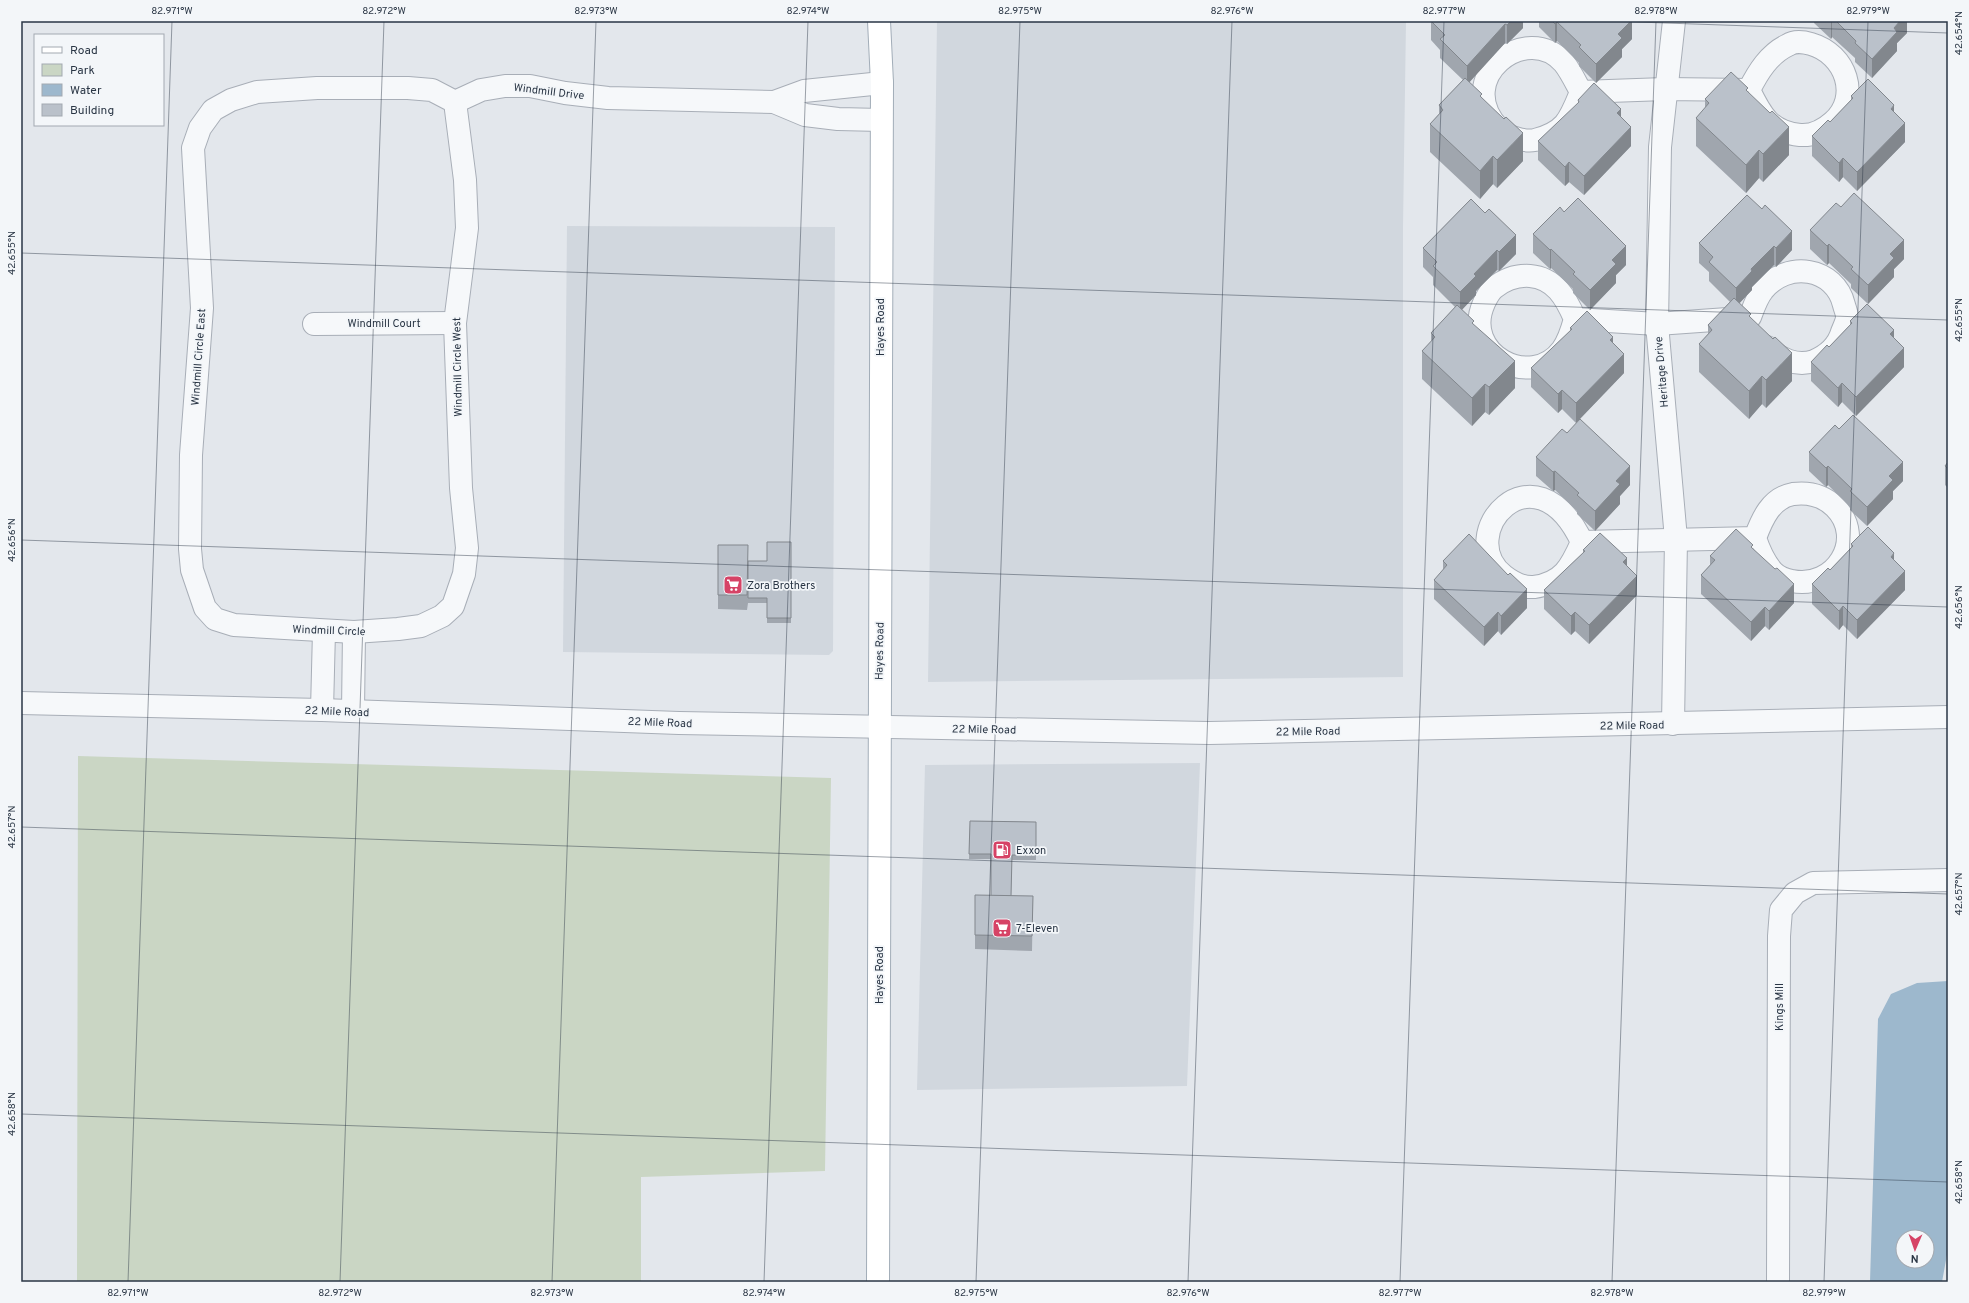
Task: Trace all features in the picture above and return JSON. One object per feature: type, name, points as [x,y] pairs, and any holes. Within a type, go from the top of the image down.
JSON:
[{"type":"main road","name":"Hayes Road","points":[[878,1282],[882,84],[880,21]]},
{"type":"street","name":"Heritage Drive","points":[[1673,724],[1676,539],[1657,324],[1660,155],[1665,89],[1674,21]]},
{"type":"street","points":[[1804,42],[1823,48],[1841,65],[1847,80],[1847,100],[1839,117],[1824,130],[1807,135],[1786,133],[1768,122],[1749,90],[1756,76],[1772,55],[1789,44],[1804,42]]},
{"type":"street","points":[[1528,48],[1548,52],[1564,63],[1581,92],[1566,124],[1551,136],[1530,141],[1512,137],[1502,132],[1492,121],[1485,106],[1484,92],[1488,76],[1496,63],[1510,53],[1528,48]]},
{"type":"street","name":"Windmill Drive","points":[[774,102],[804,90],[882,84]]},
{"type":"street","name":"Windmill Drive","points":[[455,102],[481,90],[505,86],[530,86],[564,93],[608,98],[774,102],[805,115],[838,119],[881,120]]},
{"type":"street","name":"Windmill Circle East","points":[[205,608],[192,570],[190,549],[191,455],[202,308],[193,148],[200,128],[213,110],[231,100],[257,92],[317,88],[408,88],[432,90],[455,102]]},
{"type":"street","points":[[1581,92],[1665,89],[1749,90]]},
{"type":"street","name":"Windmill Circle West","points":[[453,606],[464,574],[467,548],[462,488],[454,323],[467,228],[465,180],[455,102]]},
{"type":"street","points":[[1794,271],[1814,272],[1832,283],[1842,296],[1847,317],[1839,342],[1828,354],[1812,361],[1791,362],[1776,356],[1761,341],[1750,317],[1762,290],[1778,276],[1794,271]]},
{"type":"street","points":[[1520,275],[1539,277],[1554,285],[1567,300],[1575,319],[1570,337],[1561,351],[1544,364],[1526,368],[1501,362],[1488,350],[1479,331],[1479,314],[1489,292],[1503,281],[1520,275]]},
{"type":"street","points":[[1575,319],[1657,324],[1750,317]]},
{"type":"street","name":"Windmill Court","points":[[314,324],[454,323]]},
{"type":"street","points":[[1808,493],[1827,500],[1840,512],[1846,526],[1848,540],[1846,553],[1834,571],[1819,580],[1802,583],[1786,580],[1774,573],[1762,557],[1755,538],[1762,519],[1776,502],[1792,494],[1808,493]]},
{"type":"street","points":[[1527,497],[1544,498],[1562,510],[1576,528],[1582,542],[1574,559],[1562,576],[1548,585],[1529,587],[1513,583],[1496,570],[1487,549],[1489,529],[1499,511],[1514,500],[1527,497]]},
{"type":"street","points":[[1582,542],[1755,538]]},
{"type":"street","name":"Windmill Circle","points":[[205,608],[215,619],[234,625],[354,632],[398,630],[422,626],[442,616],[453,606]]},
{"type":"street","points":[[322,710],[324,631]]},
{"type":"street","points":[[353,711],[354,632]]},
{"type":"street","name":"22 Mile Road","points":[[21,703],[322,710],[672,722],[1210,733],[1948,717]]},
{"type":"street","name":"Kings Mill","points":[[1778,1282],[1779,936],[1781,910],[1795,892],[1813,883],[1948,880]]},
{"type":"shaded area","points":[[937,21],[1406,21],[1403,227],[1403,677],[928,682]]},
{"type":"shaded area","points":[[567,226],[835,227],[833,651],[829,655],[563,652]]},
{"type":"shaded area","points":[[1200,763],[1187,1086],[917,1090],[925,765]]},
{"type":"green space","points":[[78,756],[831,778],[825,1171],[641,1177],[641,1282],[77,1282]]},
{"type":"water","points":[[1948,981],[1948,1249],[1942,1282],[1870,1282],[1878,1019],[1891,994],[1917,983]]},
{"type":"building","points":[[1431,21],[1511,21],[1507,25],[1505,24],[1467,66],[1440,39],[1445,35]]},
{"type":"building","points":[[1552,21],[1631,21],[1618,34],[1622,38],[1596,64],[1579,47],[1581,45],[1557,22],[1555,24]]},
{"type":"building","points":[[1836,21],[1900,21],[1894,28],[1897,32],[1872,59],[1855,43],[1856,41]]},
{"type":"building","points":[[1731,72],[1748,88],[1746,90],[1770,113],[1772,111],[1789,127],[1763,154],[1759,150],[1746,165],[1696,118],[1709,103],[1705,99]]},
{"type":"building","points":[[1465,78],[1482,94],[1480,96],[1504,119],[1506,117],[1523,133],[1497,160],[1493,156],[1480,171],[1430,124],[1443,110],[1439,105]]},
{"type":"building","points":[[1868,79],[1894,105],[1891,109],[1905,123],[1857,172],[1843,158],[1839,163],[1812,136],[1828,120],[1830,122],[1853,98],[1851,96]]},
{"type":"building","points":[[1594,83],[1621,109],[1617,113],[1631,127],[1584,176],[1569,162],[1565,167],[1538,141],[1579,102],[1578,100]]},
{"type":"building","points":[[1854,193],[1904,240],[1890,254],[1894,258],[1868,285],[1851,269],[1853,267],[1829,244],[1827,246],[1810,230],[1836,203],[1841,207]]},
{"type":"building","points":[[1747,195],[1762,209],[1765,205],[1792,231],[1776,248],[1774,246],[1751,269],[1752,271],[1736,288],[1709,262],[1713,257],[1699,243]]},
{"type":"building","points":[[1578,198],[1626,246],[1612,260],[1616,264],[1590,290],[1573,274],[1575,272],[1533,234],[1560,207],[1564,212]]},
{"type":"building","points":[[1471,199],[1485,213],[1489,209],[1516,235],[1499,252],[1497,250],[1474,274],[1476,276],[1460,292],[1433,266],[1437,262],[1423,248]]},
{"type":"building","points":[[1734,298],[1751,314],[1749,316],[1773,339],[1775,337],[1792,353],[1766,380],[1762,376],[1749,391],[1699,344],[1712,330],[1708,325]]},
{"type":"building","points":[[1867,304],[1894,330],[1890,334],[1904,348],[1856,397],[1842,383],[1838,388],[1811,362],[1827,345],[1829,347],[1852,323],[1850,321]]},
{"type":"building","points":[[1457,305],[1474,321],[1472,323],[1515,361],[1489,387],[1485,384],[1472,398],[1422,351],[1435,337],[1431,333]]},
{"type":"building","points":[[1587,311],[1613,337],[1610,340],[1624,354],[1576,403],[1562,390],[1558,394],[1531,368],[1572,329],[1570,328]]},
{"type":"building","points":[[1853,415],[1903,462],[1889,476],[1893,480],[1867,507],[1850,491],[1852,489],[1828,466],[1826,468],[1809,452],[1835,425],[1839,429]]},
{"type":"building","points":[[1580,419],[1630,466],[1616,481],[1620,484],[1595,511],[1577,495],[1579,493],[1555,471],[1553,472],[1536,457],[1562,429],[1567,433]]},
{"type":"building","points":[[1948,462],[1948,469],[1945,466]]},
{"type":"building","points":[[1868,527],[1894,553],[1891,557],[1905,571],[1857,620],[1843,606],[1839,611],[1812,584],[1828,568],[1830,570],[1853,546],[1851,544]]},
{"type":"building","points":[[1736,529],[1753,545],[1751,547],[1794,584],[1769,611],[1765,607],[1751,622],[1701,575],[1715,560],[1710,556]]},
{"type":"building","points":[[1600,533],[1627,558],[1623,562],[1637,576],[1589,625],[1575,612],[1571,616],[1544,590],[1585,551],[1583,550]]},
{"type":"building","points":[[1469,534],[1508,575],[1510,573],[1527,589],[1501,616],[1498,612],[1484,627],[1434,580],[1447,565],[1443,561]]},
{"type":"building","points":[[767,542],[791,542],[791,618],[767,618],[767,598],[748,598],[748,561],[767,561]]},
{"type":"building","points":[[718,545],[748,545],[747,595],[718,595]]},
{"type":"building","points":[[970,821],[1036,822],[1036,855],[1012,855],[1011,896],[991,896],[991,854],[969,854]]},
{"type":"building","points":[[975,895],[1033,896],[1032,936],[975,935]]},
{"type":"place","name":"Zora Brothers","points":[[733,585]]},
{"type":"place","name":"Exxon","points":[[1002,850]]},
{"type":"place","name":"7-Eleven","points":[[1002,928]]}]
